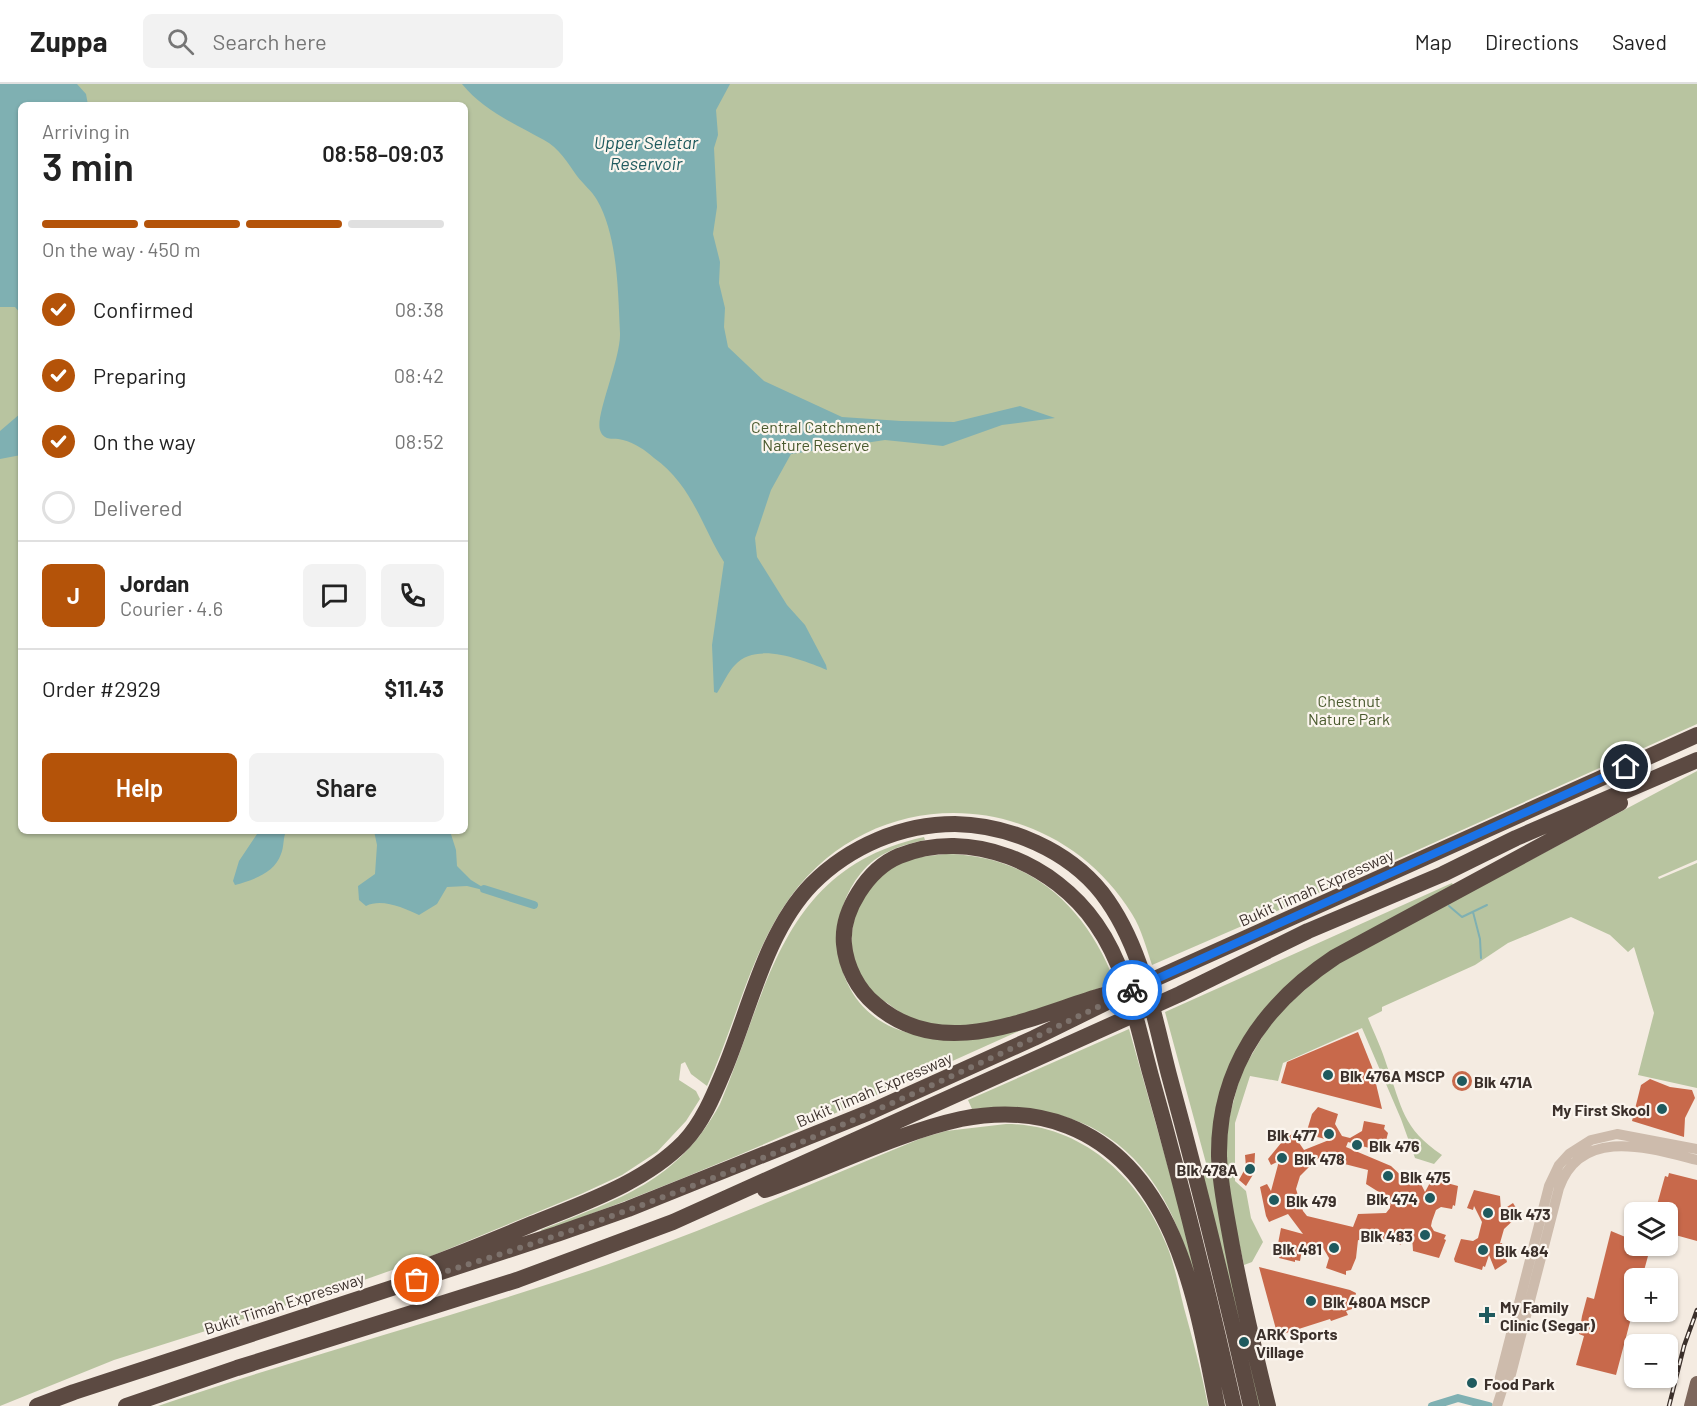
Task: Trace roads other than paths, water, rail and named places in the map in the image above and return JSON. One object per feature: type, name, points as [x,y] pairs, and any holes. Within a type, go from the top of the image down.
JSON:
[{"type":"highway","name":"Bukit Timah Expressway","points":[[37,1406],[373,1293],[438,1274],[628,1209],[748,1163],[870,1112],[1012,1048],[1148,982],[1697,735]]},
{"type":"highway","points":[[673,1222],[1170,998],[1308,931],[1443,874],[1516,838],[1697,760]]},
{"type":"highway","points":[[1268,1406],[1235,1263],[1221,1182],[1219,1156],[1226,1100],[1235,1071],[1259,1026],[1290,991],[1335,957],[1618,805],[1658,777]]},
{"type":"highway","points":[[373,1293],[392,1279],[585,1202],[653,1167],[685,1141],[711,1103],[769,952],[790,912],[811,886],[851,854],[903,831],[937,824],[989,828],[1011,833],[1044,847],[1072,864],[1101,892],[1126,931],[1142,974],[1203,1201],[1251,1406]]},
{"type":"highway","points":[[1148,982],[1093,998],[1021,1024],[980,1033],[949,1033],[917,1028],[889,1017],[862,994],[848,965],[843,942],[854,900],[869,877],[892,859],[917,850],[946,847],[972,848],[998,853],[1041,872],[1082,906],[1098,927],[1114,956],[1128,995],[1205,1276],[1234,1406]]},
{"type":"highway","points":[[126,1406],[237,1368],[528,1276],[796,1179],[917,1132],[963,1119],[1008,1114],[1059,1122],[1098,1140],[1136,1176],[1153,1200],[1172,1236],[1185,1268],[1198,1310],[1216,1400]]},
{"type":"main road","points":[[1691,1406],[1697,1383]]},
{"type":"street","points":[[1503,1387],[1499,1380],[1549,1186],[1559,1165],[1569,1154],[1591,1140],[1617,1134],[1697,1149]]},
{"type":"street","points":[[1498,1404],[1503,1387],[1509,1382],[1558,1188],[1567,1172],[1582,1157],[1603,1147],[1616,1145],[1666,1152],[1697,1160]]},
{"type":"water","points":[[0,84],[77,84],[86,94],[87,102],[18,102],[18,310],[15,307],[0,307]]},
{"type":"water","name":"Upper Seletar Reservoir","points":[[462,84],[730,84],[716,110],[718,135],[714,148],[717,207],[713,234],[720,262],[719,283],[725,308],[724,327],[728,347],[764,381],[842,417],[954,422],[1020,406],[1055,418],[1002,425],[943,446],[885,440],[791,454],[771,490],[755,538],[757,557],[787,605],[805,625],[827,670],[780,655],[755,654],[735,665],[717,693],[714,692],[712,645],[724,562],[695,506],[678,480],[640,447],[623,440],[607,438],[600,430],[601,412],[617,357],[620,333],[616,265],[604,214],[595,197],[554,147],[490,109]]},
{"type":"water","points":[[18,416],[18,456],[0,459],[0,431]]},
{"type":"water","points":[[257,834],[285,834],[281,854],[274,866],[255,878],[235,885],[233,881],[239,861]]},
{"type":"water","points":[[375,834],[451,834],[456,850],[457,866],[471,880],[484,888],[483,890],[467,886],[447,887],[437,904],[419,915],[386,903],[366,906],[359,900],[358,886],[375,874],[377,845]]},
{"type":"waterway","points":[[484,889],[534,905]]},
{"type":"waterway","points":[[1449,906],[1462,917],[1487,905]]},
{"type":"waterway","points":[[1473,912],[1480,939],[1481,958]]},
{"type":"waterway","points":[[1432,1406],[1458,1398],[1489,1406]]},
{"type":"railway","points":[[1669,1406],[1684,1346],[1697,1310]]},
{"type":"place","name":"Blk 476A MSCP","points":[[1328,1075]]},
{"type":"place","name":"Blk 471A","points":[[1462,1081]]},
{"type":"place","name":"My First Skool","points":[[1662,1109]]},
{"type":"place","name":"Blk 477","points":[[1329,1134]]},
{"type":"place","name":"Blk 476","points":[[1357,1145]]},
{"type":"place","name":"Blk 478","points":[[1282,1158]]},
{"type":"place","name":"Blk 478A","points":[[1250,1169]]},
{"type":"place","name":"Blk 475","points":[[1388,1176]]},
{"type":"place","name":"Blk 474","points":[[1430,1198]]},
{"type":"place","name":"Blk 479","points":[[1274,1200]]},
{"type":"place","name":"Blk 473","points":[[1488,1213]]},
{"type":"place","name":"Blk 483","points":[[1425,1235]]},
{"type":"place","name":"Blk 481","points":[[1334,1248]]},
{"type":"place","name":"Blk 484","points":[[1483,1250]]},
{"type":"place","name":"Blk 480A MSCP","points":[[1311,1301]]},
{"type":"place","name":"My Family Clinic (Segar)","points":[[1487,1315]]},
{"type":"place","name":"ARK Sports Village","points":[[1244,1342]]},
{"type":"place","name":"Food Park","points":[[1472,1383]]},
{"type":"park label","name":"Central Catchment Nature Reserve","points":[[816,435]]},
{"type":"park label","name":"Chestnut Nature Park","points":[[1349,709]]}]
